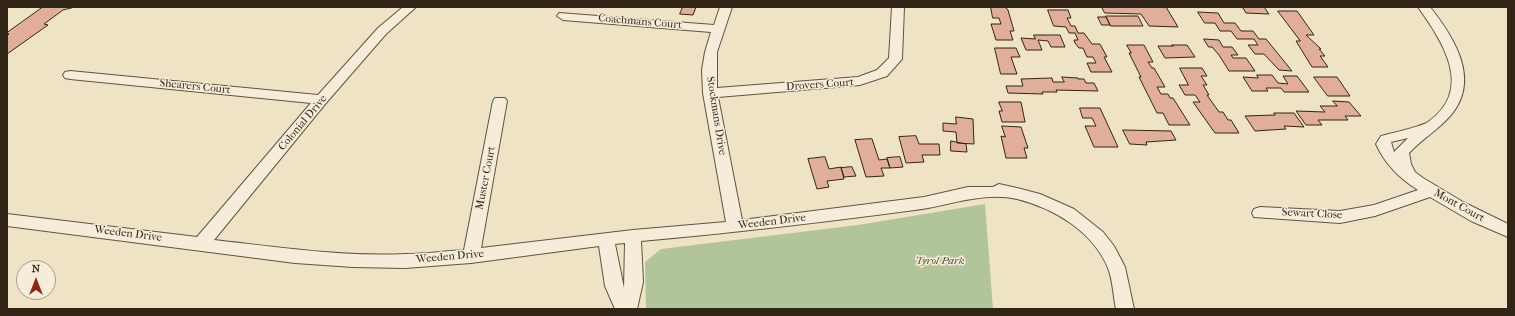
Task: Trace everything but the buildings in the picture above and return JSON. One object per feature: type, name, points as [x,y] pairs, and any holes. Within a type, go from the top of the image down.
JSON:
[{"type":"street","name":"Colonial Drive","points":[[202,243],[321,100],[382,30],[410,7]]},
{"type":"street","name":"Stockmans Drive","points":[[726,7],[711,52],[709,70],[710,93],[735,227]]},
{"type":"street","name":"Drovers Court","points":[[710,93],[860,81],[882,73],[895,59],[898,7]]},
{"type":"street","name":"Mont Court","points":[[1413,177],[1403,164],[1401,153],[1406,147],[1432,126],[1453,102],[1458,75],[1449,42],[1442,29],[1424,7]]},
{"type":"street","name":"Coachmans Court","points":[[563,16],[718,29]]},
{"type":"street","name":"Shearers Court","points":[[70,75],[321,100]]},
{"type":"street","name":"Muster Court","points":[[471,256],[500,100]]},
{"type":"street","name":"Mont Court","points":[[1432,126],[1386,139],[1383,144],[1384,150],[1392,160],[1432,191],[1472,215],[1508,231]]},
{"type":"street","name":"Sewart Close","points":[[1260,212],[1351,216],[1432,191]]},
{"type":"street","name":"Weeden Drive","points":[[7,220],[202,243],[295,256],[354,260],[405,261],[471,256],[633,236],[735,227],[924,203],[968,193],[1010,192],[1023,194],[1061,209],[1077,219],[1097,238],[1115,266],[1125,309]]},
{"type":"street","points":[[628,309],[634,282],[633,236]]},
{"type":"street","points":[[606,240],[614,286],[624,309]]},
{"type":"green space","name":"Tyrol Park","points":[[985,204],[993,309],[646,309],[645,262],[661,249],[858,225]]}]
